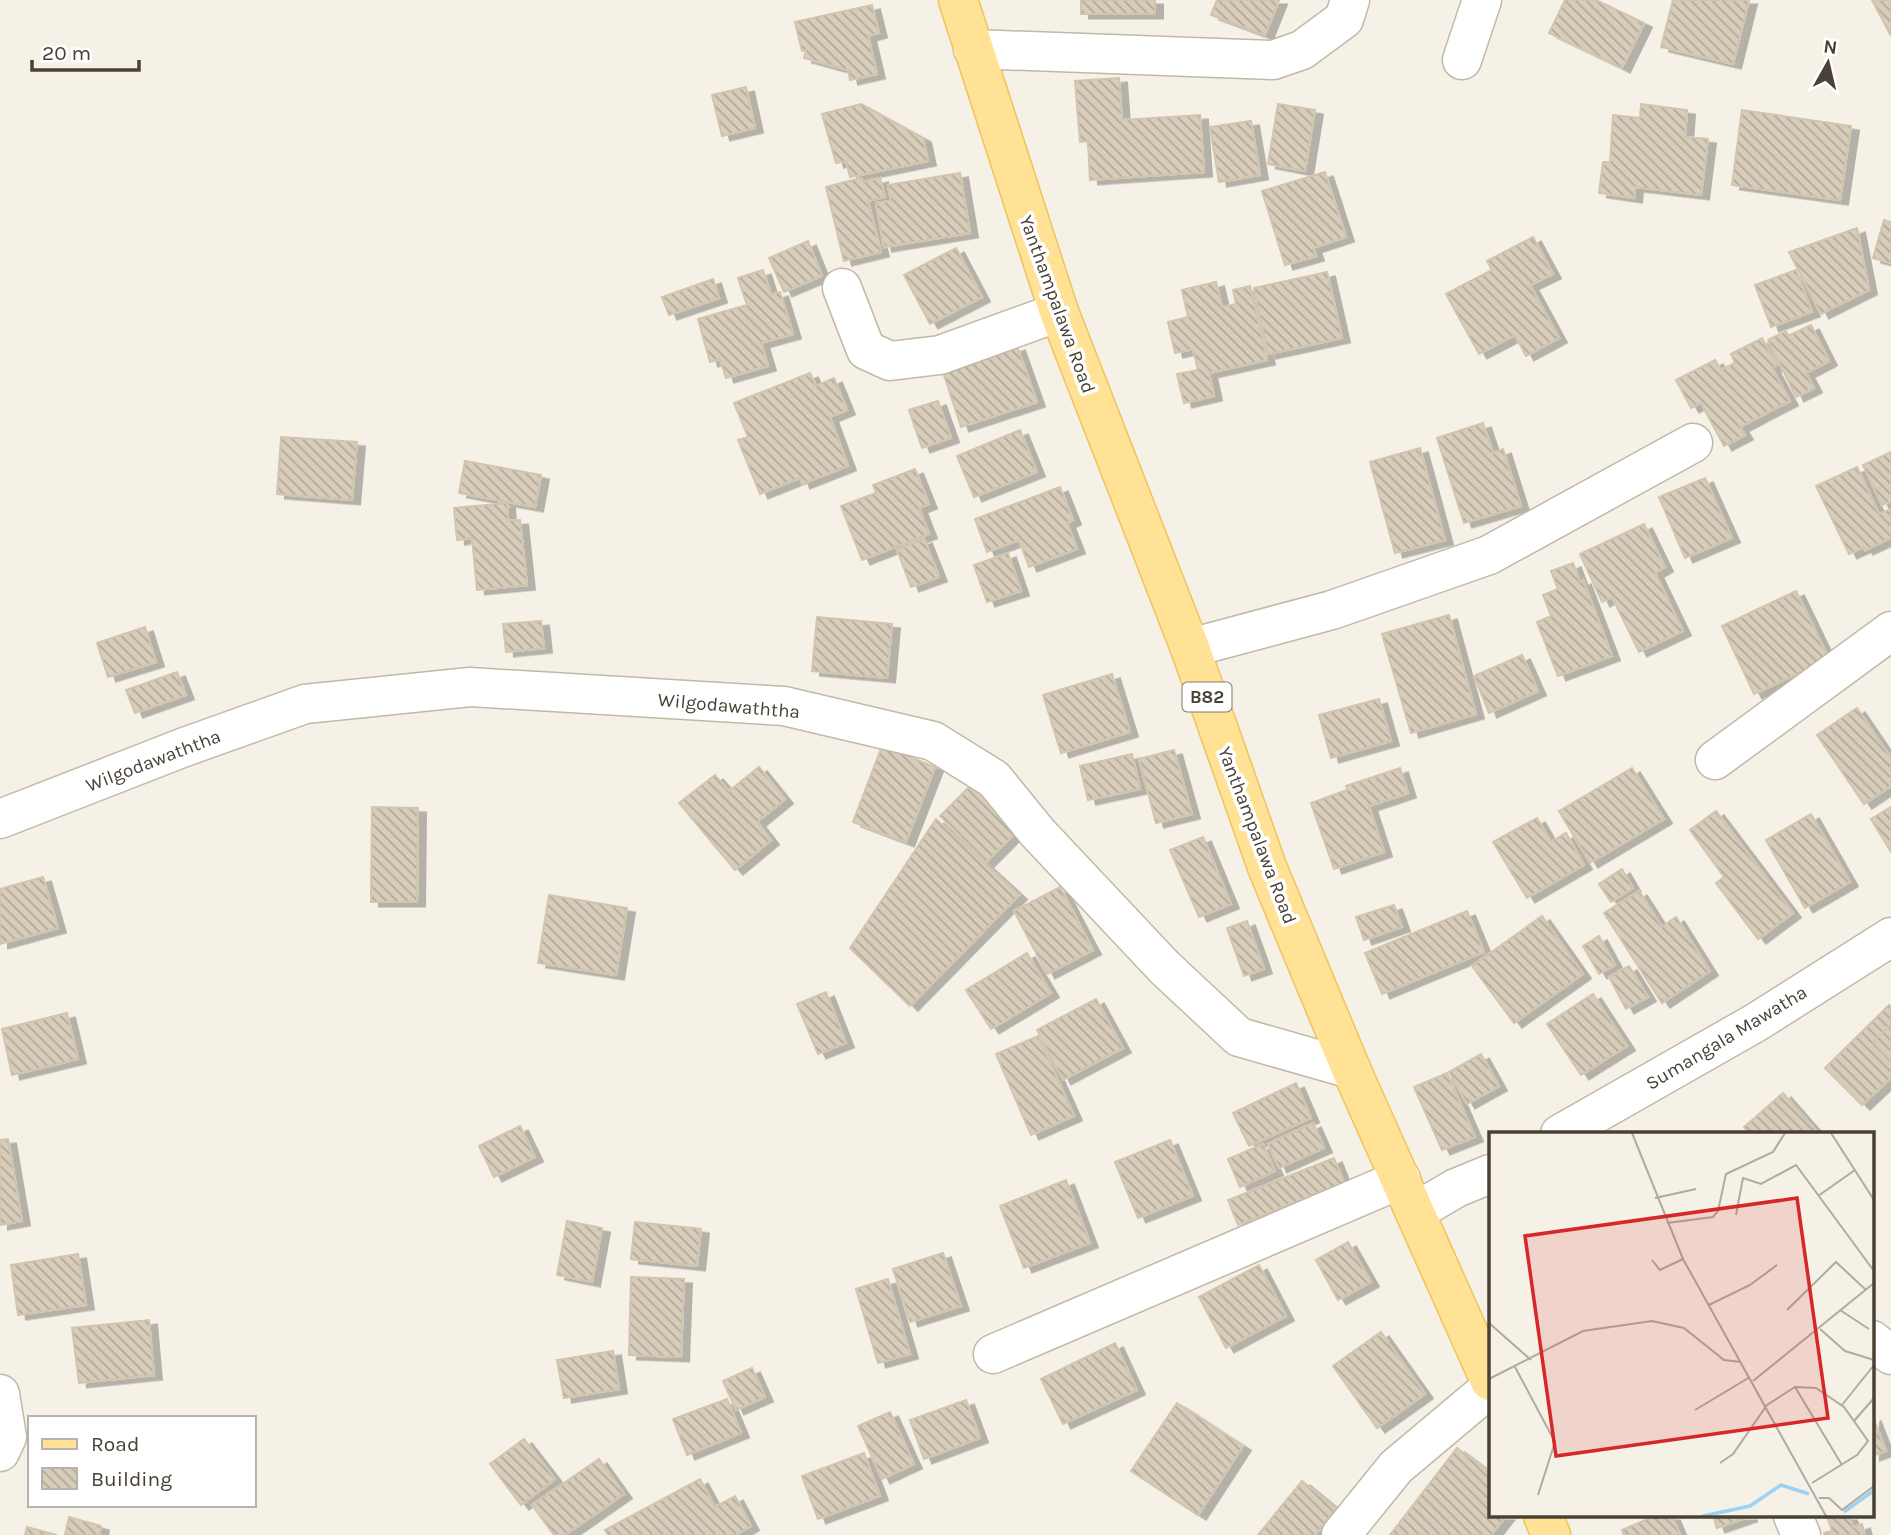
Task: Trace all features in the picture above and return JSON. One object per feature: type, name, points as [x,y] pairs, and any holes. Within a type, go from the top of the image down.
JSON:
[{"type":"main road","name":"Yanthampalawa Road","points":[[958,0],[1059,312],[1190,649],[1267,867],[1351,1069],[1489,1379]]},
{"type":"main road","points":[[1545,1518],[1551,1535]]},
{"type":"street","points":[[973,48],[1273,60],[1302,50],[1344,19],[1350,0]]},
{"type":"street","points":[[1462,60],[1482,0]]},
{"type":"street","points":[[842,288],[866,350],[890,361],[940,355],[1059,312]]},
{"type":"street","points":[[1190,649],[1332,610],[1489,555],[1693,443]]},
{"type":"street","points":[[1715,760],[1891,631]]},
{"type":"street","name":"Wilgodawaththa","points":[[0,819],[182,748],[305,705],[470,687],[784,706],[933,741],[994,779],[1037,832],[1165,968],[1239,1037],[1351,1069]]},
{"type":"street","name":"Sumangala Mawatha","points":[[1564,1132],[1755,1023],[1891,937]]},
{"type":"street","points":[[993,1354],[1408,1195],[1456,1188],[1489,1174]]},
{"type":"street","points":[[1874,1342],[1891,1355]]},
{"type":"street","points":[[1341,1535],[1396,1467],[1489,1389]]},
{"type":"street","points":[[0,1394],[6,1437],[0,1452]]},
{"type":"street","points":[[1794,1518],[1801,1535]]},
{"type":"building","points":[[1081,0],[1155,0],[1155,14],[1081,14]]},
{"type":"building","points":[[1217,0],[1279,0],[1265,35],[1211,15]]},
{"type":"building","points":[[1565,0],[1596,0],[1644,23],[1622,68],[1549,33]]},
{"type":"building","points":[[1673,0],[1749,0],[1733,64],[1661,47]]},
{"type":"building","points":[[1872,0],[1891,0],[1891,36]]},
{"type":"building","points":[[872,5],[879,33],[868,36],[877,74],[850,80],[848,70],[804,58],[806,50],[802,51],[795,22]]},
{"type":"building","points":[[1119,78],[1122,120],[1200,115],[1204,172],[1090,180],[1088,141],[1080,142],[1075,81]]},
{"type":"building","points":[[746,87],[755,128],[722,136],[712,95]]},
{"type":"building","points":[[861,104],[923,138],[928,161],[850,177],[846,161],[836,163],[822,114]]},
{"type":"building","points":[[1278,104],[1315,110],[1305,171],[1268,164]]},
{"type":"building","points":[[1641,104],[1687,110],[1685,137],[1708,139],[1701,195],[1635,187],[1634,198],[1599,193],[1603,162],[1610,162],[1613,115],[1640,118]]},
{"type":"building","points":[[1742,110],[1851,126],[1840,200],[1732,185]]},
{"type":"building","points":[[1251,121],[1260,175],[1219,182],[1210,127]]},
{"type":"building","points":[[1325,172],[1346,237],[1313,248],[1316,256],[1285,265],[1262,191]]},
{"type":"building","points":[[960,173],[970,233],[884,247],[876,203],[891,201],[888,185]]},
{"type":"building","points":[[861,178],[863,182],[880,178],[885,197],[868,201],[881,252],[844,261],[826,187]]},
{"type":"building","points":[[1884,220],[1891,222],[1891,263],[1873,258]]},
{"type":"building","points":[[1857,228],[1869,290],[1821,314],[1789,252]]},
{"type":"building","points":[[1533,237],[1553,274],[1530,285],[1559,338],[1526,356],[1515,335],[1479,354],[1446,294],[1492,270],[1487,261]]},
{"type":"building","points":[[808,241],[822,276],[784,292],[769,258]]},
{"type":"building","points":[[956,248],[982,297],[930,324],[904,275]]},
{"type":"building","points":[[763,270],[771,295],[780,292],[793,334],[761,343],[768,366],[726,378],[720,359],[710,362],[698,319],[747,305],[738,278]]},
{"type":"building","points":[[1796,270],[1812,312],[1771,327],[1755,285]]},
{"type":"building","points":[[1327,272],[1342,338],[1268,354],[1254,288]]},
{"type":"building","points":[[713,279],[719,298],[669,315],[662,297]]},
{"type":"building","points":[[1216,282],[1222,307],[1236,304],[1233,290],[1250,286],[1267,360],[1209,373],[1214,396],[1184,403],[1177,374],[1198,370],[1193,349],[1175,353],[1168,322],[1188,317],[1182,290]]},
{"type":"building","points":[[1811,325],[1829,361],[1806,373],[1814,388],[1796,397],[1768,340],[1786,331],[1788,336]]},
{"type":"building","points":[[1762,338],[1777,365],[1772,368],[1790,401],[1740,427],[1745,435],[1724,446],[1701,403],[1691,408],[1676,380],[1715,360],[1721,370],[1735,363],[1731,354]]},
{"type":"building","points":[[1017,346],[1037,402],[961,427],[943,372]]},
{"type":"building","points":[[810,373],[816,386],[834,378],[847,410],[830,417],[848,466],[802,484],[800,478],[760,494],[738,440],[748,437],[734,403]]},
{"type":"building","points":[[938,401],[951,438],[922,448],[909,410]]},
{"type":"building","points":[[1483,423],[1493,453],[1503,449],[1521,506],[1464,523],[1437,438]]},
{"type":"building","points":[[1020,430],[1037,472],[974,497],[957,456]]},
{"type":"building","points":[[281,437],[357,442],[352,500],[277,494]]},
{"type":"building","points":[[1420,448],[1445,540],[1395,553],[1370,462]]},
{"type":"building","points":[[1891,452],[1891,501],[1882,505],[1863,465]]},
{"type":"building","points":[[465,461],[541,475],[535,507],[459,493]]},
{"type":"building","points":[[1857,467],[1879,514],[1891,509],[1891,538],[1849,554],[1816,486]]},
{"type":"building","points":[[915,469],[929,504],[919,508],[929,534],[862,560],[841,506],[876,493],[873,485]]},
{"type":"building","points":[[1705,478],[1732,538],[1685,558],[1659,497]]},
{"type":"building","points":[[1060,487],[1073,520],[1067,523],[1077,549],[1029,567],[1019,540],[987,552],[975,519]]},
{"type":"building","points":[[507,503],[508,521],[520,520],[527,585],[477,590],[472,538],[457,540],[454,508]]},
{"type":"building","points":[[1644,524],[1665,567],[1655,573],[1683,631],[1639,652],[1612,597],[1602,602],[1580,554]]},
{"type":"building","points":[[924,539],[939,577],[911,587],[897,550]]},
{"type":"building","points":[[1008,553],[1021,591],[987,602],[974,565]]},
{"type":"building","points":[[1573,563],[1580,582],[1583,580],[1612,656],[1558,676],[1537,622],[1551,616],[1543,595],[1558,589],[1551,571]]},
{"type":"building","points":[[1796,591],[1829,659],[1754,694],[1722,626]]},
{"type":"building","points":[[1449,615],[1476,714],[1411,733],[1382,634]]},
{"type":"building","points":[[817,617],[892,624],[887,678],[812,671]]},
{"type":"building","points":[[541,621],[544,648],[506,652],[503,624]]},
{"type":"building","points":[[145,627],[156,662],[108,677],[97,643]]},
{"type":"building","points":[[1522,655],[1538,691],[1489,713],[1474,676]]},
{"type":"building","points":[[177,672],[186,695],[135,713],[126,690]]},
{"type":"building","points":[[1112,674],[1130,732],[1061,753],[1043,695]]},
{"type":"building","points":[[1379,699],[1391,741],[1331,758],[1319,715]]},
{"type":"building","points":[[1857,708],[1891,758],[1891,786],[1864,804],[1817,735]]},
{"type":"building","points":[[882,746],[935,767],[906,842],[853,822]]},
{"type":"building","points":[[1174,750],[1192,814],[1156,823],[1139,759]]},
{"type":"building","points":[[1132,754],[1140,789],[1088,800],[1080,766]]},
{"type":"building","points":[[759,767],[785,799],[757,822],[771,840],[735,870],[679,803],[715,775],[729,791]]},
{"type":"building","points":[[1400,768],[1408,793],[1369,806],[1384,852],[1334,869],[1311,803],[1347,790],[1346,786]]},
{"type":"building","points":[[1632,768],[1664,819],[1590,863],[1559,811]]},
{"type":"building","points":[[972,784],[1018,830],[986,862],[940,816]]},
{"type":"building","points":[[372,807],[418,808],[417,902],[371,902]]},
{"type":"building","points":[[1891,807],[1891,852],[1871,819]]},
{"type":"building","points":[[1716,811],[1793,913],[1758,939],[1716,883],[1724,877],[1690,830]]},
{"type":"building","points":[[1811,814],[1850,882],[1805,908],[1766,840]]},
{"type":"building","points":[[1537,818],[1551,842],[1566,833],[1584,865],[1527,898],[1493,842]]},
{"type":"building","points":[[936,819],[1019,895],[910,1006],[850,948]]},
{"type":"building","points":[[1203,837],[1231,904],[1199,917],[1170,850]]},
{"type":"building","points":[[1622,869],[1633,888],[1611,902],[1599,884]]},
{"type":"building","points":[[43,877],[58,928],[0,944],[0,889]]},
{"type":"building","points":[[1060,887],[1093,950],[1047,974],[1014,911]]},
{"type":"building","points":[[1639,891],[1662,927],[1676,917],[1710,971],[1662,1003],[1604,913]]},
{"type":"building","points":[[549,895],[627,908],[616,975],[538,963]]},
{"type":"building","points":[[1394,905],[1402,927],[1364,940],[1356,917]]},
{"type":"building","points":[[1467,911],[1484,952],[1382,994],[1365,953]]},
{"type":"building","points":[[1542,916],[1583,974],[1514,1023],[1472,966]]},
{"type":"building","points":[[1247,921],[1264,969],[1244,976],[1227,928]]},
{"type":"building","points":[[1599,936],[1615,965],[1599,974],[1583,946]]},
{"type":"building","points":[[1027,953],[1051,993],[991,1029],[966,990]]},
{"type":"building","points":[[1629,966],[1648,997],[1626,1009],[1609,977]]},
{"type":"building","points":[[826,992],[846,1043],[818,1054],[797,1004]]},
{"type":"building","points":[[1593,994],[1627,1046],[1581,1075],[1547,1024]]},
{"type":"building","points":[[1096,999],[1123,1048],[1063,1080],[1037,1030]]},
{"type":"building","points":[[1889,1005],[1891,1078],[1862,1105],[1825,1068]]},
{"type":"building","points":[[67,1013],[78,1059],[12,1075],[2,1029]]},
{"type":"building","points":[[1891,1024],[1891,1060],[1873,1042]]},
{"type":"building","points":[[1038,1036],[1074,1116],[1031,1135],[996,1054]]},
{"type":"building","points":[[1481,1054],[1499,1086],[1467,1104],[1449,1072]]},
{"type":"building","points":[[1447,1073],[1475,1137],[1442,1150],[1414,1087]]},
{"type":"building","points":[[1296,1083],[1311,1118],[1249,1146],[1233,1113]]},
{"type":"building","points":[[1783,1093],[1817,1132],[1748,1132],[1744,1127]]},
{"type":"building","points":[[1313,1123],[1324,1148],[1279,1168],[1268,1144]]},
{"type":"building","points":[[520,1126],[535,1157],[494,1177],[479,1146]]},
{"type":"building","points":[[8,1139],[22,1221],[0,1225],[0,1140]]},
{"type":"building","points":[[1170,1140],[1193,1196],[1138,1218],[1115,1162]]},
{"type":"building","points":[[1263,1144],[1275,1171],[1240,1187],[1228,1159]]},
{"type":"building","points":[[1334,1158],[1344,1183],[1238,1225],[1228,1200]]},
{"type":"building","points":[[1066,1180],[1090,1243],[1024,1268],[1000,1206]]},
{"type":"building","points":[[567,1221],[602,1228],[592,1282],[557,1275]]},
{"type":"building","points":[[635,1222],[701,1229],[697,1266],[631,1259]]},
{"type":"building","points":[[1348,1242],[1371,1282],[1338,1300],[1316,1260]]},
{"type":"building","points":[[943,1253],[961,1306],[910,1322],[893,1269]]},
{"type":"building","points":[[78,1254],[86,1305],[18,1315],[11,1265]]},
{"type":"building","points":[[1259,1265],[1286,1316],[1226,1348],[1199,1297]]},
{"type":"building","points":[[631,1277],[684,1279],[681,1357],[629,1355]]},
{"type":"building","points":[[888,1279],[910,1354],[878,1363],[856,1289]]},
{"type":"building","points":[[149,1320],[154,1375],[79,1383],[72,1328]]},
{"type":"building","points":[[1381,1332],[1425,1394],[1377,1428],[1333,1366]]},
{"type":"building","points":[[1115,1343],[1137,1390],[1063,1424],[1041,1379]]},
{"type":"building","points":[[613,1351],[619,1389],[564,1398],[557,1360]]},
{"type":"building","points":[[752,1368],[765,1397],[736,1410],[723,1381]]},
{"type":"building","points":[[727,1399],[741,1433],[687,1455],[673,1419]]},
{"type":"building","points":[[966,1400],[980,1438],[924,1459],[910,1420]]},
{"type":"building","points":[[1177,1403],[1243,1446],[1198,1515],[1131,1471]]},
{"type":"building","points":[[890,1412],[914,1464],[882,1479],[858,1426]]},
{"type":"building","points":[[1874,1420],[1886,1451],[1874,1455]]},
{"type":"building","points":[[524,1439],[555,1479],[521,1505],[490,1464]]},
{"type":"building","points":[[1457,1448],[1489,1472],[1489,1518],[1504,1518],[1491,1535],[1390,1535]]},
{"type":"building","points":[[864,1453],[880,1496],[818,1519],[802,1476]]},
{"type":"building","points":[[599,1459],[624,1494],[565,1535],[554,1535],[532,1505]]},
{"type":"building","points":[[700,1479],[715,1507],[735,1496],[751,1526],[736,1535],[608,1535],[605,1530]]},
{"type":"building","points":[[1302,1481],[1336,1509],[1315,1535],[1258,1535]]},
{"type":"building","points":[[69,1517],[101,1526],[99,1535],[65,1535]]},
{"type":"building","points":[[1650,1518],[1673,1518],[1680,1535],[1624,1535],[1622,1530]]},
{"type":"building","points":[[1714,1518],[1746,1518],[1717,1528]]},
{"type":"building","points":[[1828,1518],[1850,1518],[1853,1527],[1862,1524],[1865,1535],[1824,1533],[1832,1531]]},
{"type":"building","points":[[27,1527],[57,1535],[25,1535]]}]
